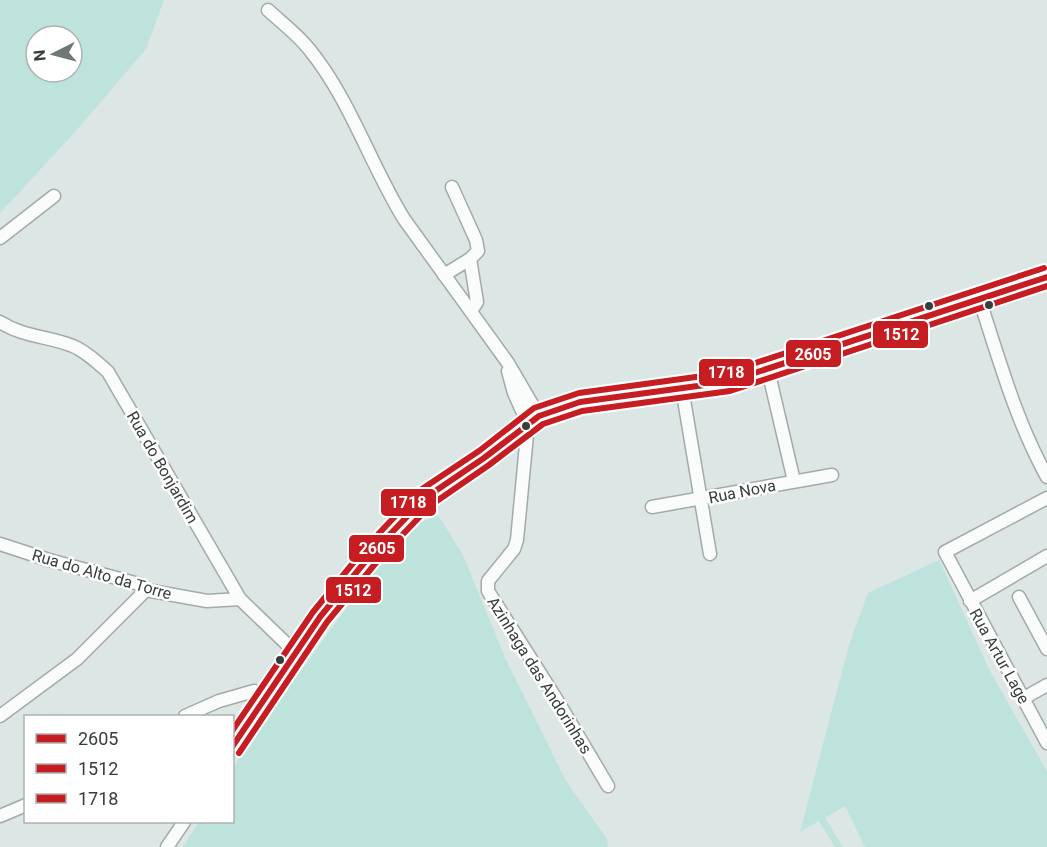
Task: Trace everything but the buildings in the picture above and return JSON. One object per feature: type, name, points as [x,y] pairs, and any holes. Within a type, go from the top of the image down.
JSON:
[{"type":"street","points":[[268,10],[301,40],[326,73],[348,111],[389,195],[504,358],[539,416]]},
{"type":"street","points":[[444,275],[470,259],[478,251],[476,240],[452,187]]},
{"type":"street","points":[[0,238],[54,196]]},
{"type":"street","points":[[470,259],[477,302],[471,311]]},
{"type":"street","points":[[234,745],[320,617],[373,552],[425,498],[484,458],[539,416],[580,402],[727,382],[1047,277]]},
{"type":"street","points":[[979,298],[1029,445],[1047,477]]},
{"type":"street","name":"Rua do Bonjardim","points":[[0,322],[14,331],[73,346],[108,372],[240,599],[296,653]]},
{"type":"street","points":[[504,358],[514,393],[528,424]]},
{"type":"street","points":[[768,370],[794,481]]},
{"type":"street","points":[[682,388],[710,554]]},
{"type":"street","name":"Azinhaga das Andorinhas","points":[[528,424],[517,540],[514,549],[488,581],[488,591],[608,786]]},
{"type":"street","name":"Rua Nova","points":[[651,507],[832,475]]},
{"type":"street","name":"Rua Artur Lage","points":[[1047,498],[945,552],[1047,743]]},
{"type":"street","name":"Rua do Alto da Torre","points":[[0,544],[49,560],[139,584],[146,590],[207,601],[240,599]]},
{"type":"street","points":[[970,602],[1047,556]]},
{"type":"street","points":[[0,716],[77,659],[146,590]]},
{"type":"street","points":[[1019,597],[1047,649]]},
{"type":"street","points":[[1023,698],[1047,685]]},
{"type":"street","points":[[189,715],[219,701],[254,691],[268,693]]},
{"type":"street","points":[[0,816],[24,806]]},
{"type":"street","points":[[167,847],[183,823]]},
{"type":"green space","points":[[0,0],[164,0],[146,49],[75,132],[0,213]]},
{"type":"green space","points":[[438,515],[463,555],[506,660],[566,781],[607,839],[608,847],[183,847],[198,823],[234,823],[234,767],[254,735],[404,529]]},
{"type":"green space","points":[[939,560],[991,673],[1047,771],[1047,847],[865,847],[845,806],[825,818],[843,847],[835,847],[819,821],[800,832],[849,645],[868,593]]},
{"type":"transit line","name":"1718","points":[[234,728],[313,612],[367,546],[419,491],[479,451],[534,408],[579,393],[725,373],[1044,268]]},
{"type":"transit line","name":"2605","points":[[234,744],[320,617],[373,552],[425,498],[484,458],[539,416],[580,402],[727,382],[1047,277]]},
{"type":"transit line","name":"1512","points":[[239,753],[327,622],[380,558],[431,505],[543,424],[582,411],[730,391],[1047,286]]}]
